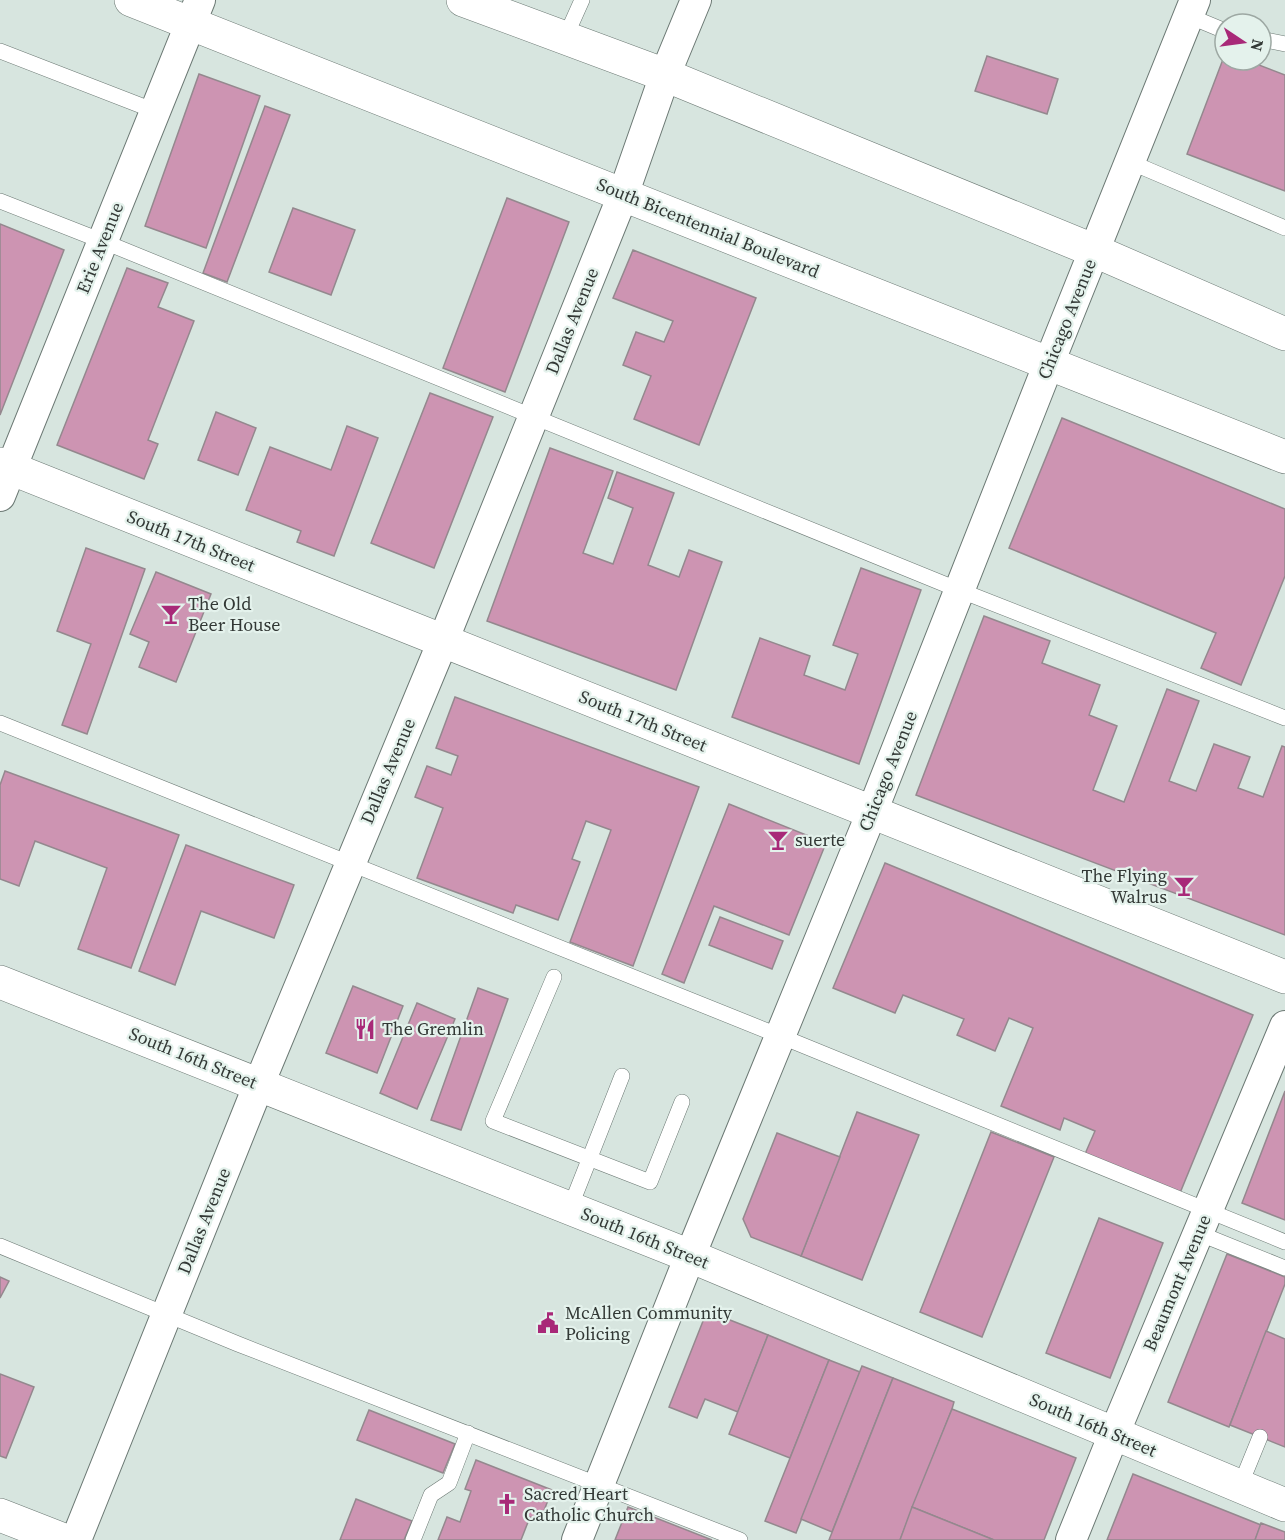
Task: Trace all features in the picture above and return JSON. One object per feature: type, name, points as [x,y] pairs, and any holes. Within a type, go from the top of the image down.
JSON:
[{"type":"street","name":"South Bicentennial Boulevard","points":[[131,0],[195,12],[623,195],[1285,456]]},
{"type":"street","points":[[463,0],[665,75],[1095,251],[1285,334]]},
{"type":"street","name":"Dallas Avenue","points":[[76,1540],[259,1084],[623,195],[665,75],[696,0]]},
{"type":"street","name":"Chicago Avenue","points":[[577,1540],[690,1256],[872,812],[1048,363],[1192,8]]},
{"type":"street","name":"Erie Avenue","points":[[4,477],[195,12]]},
{"type":"street","name":"South 17th Street","points":[[4,477],[442,641],[1285,977]]},
{"type":"street","name":"South 16th Street","points":[[0,982],[690,1256],[1285,1504]]},
{"type":"street","name":"Beaumont Avenue","points":[[1071,1540],[1285,1026]]},
{"type":"street","points":[[0,1515],[64,1540]]},
{"type":"lane","points":[[566,38],[582,0]]},
{"type":"lane","points":[[1192,8],[1213,23]]},
{"type":"lane","points":[[0,51],[155,111]]},
{"type":"lane","points":[[1130,162],[1285,228]]},
{"type":"lane","points":[[0,201],[959,590],[1285,718]]},
{"type":"lane","points":[[0,723],[780,1036],[1203,1222],[1285,1268]]},
{"type":"lane","points":[[554,977],[493,1121],[650,1182],[682,1102]]},
{"type":"lane","points":[[570,1208],[622,1076]]},
{"type":"lane","points":[[1203,1222],[1285,1242]]},
{"type":"lane","points":[[0,1246],[166,1314],[740,1540]]},
{"type":"lane","points":[[413,1540],[430,1495],[449,1483],[468,1433]]},
{"type":"lane","points":[[1240,1486],[1260,1437]]},
{"type":"building","points":[[987,56],[1058,79],[1047,114],[975,91]]},
{"type":"building","points":[[1273,70],[1285,75],[1285,191],[1187,154],[1218,72]]},
{"type":"building","points":[[199,74],[260,96],[206,248],[145,226]]},
{"type":"building","points":[[265,106],[290,115],[227,282],[203,273]]},
{"type":"building","points":[[507,198],[569,222],[505,392],[443,368]]},
{"type":"building","points":[[293,208],[355,230],[331,295],[269,272]]},
{"type":"building","points":[[0,224],[64,250],[0,415]]},
{"type":"building","points":[[633,250],[756,298],[699,445],[634,419],[651,376],[623,365],[636,332],[664,342],[673,321],[613,298]]},
{"type":"building","points":[[127,268],[168,283],[158,307],[194,321],[148,440],[158,444],[144,479],[57,445]]},
{"type":"building","points":[[430,393],[493,417],[434,568],[371,543]]},
{"type":"building","points":[[216,412],[256,428],[238,475],[198,460]]},
{"type":"building","points":[[1062,418],[1285,509],[1285,576],[1241,685],[1201,668],[1216,633],[1009,548]]},
{"type":"building","points":[[347,426],[378,438],[334,556],[297,542],[301,531],[246,510],[270,447],[331,470]]},
{"type":"building","points":[[550,448],[613,471],[583,553],[613,564],[633,508],[608,498],[617,472],[674,493],[648,565],[679,577],[689,550],[722,562],[676,690],[487,621]]},
{"type":"building","points":[[86,548],[145,569],[87,734],[62,725],[91,644],[57,631]]},
{"type":"building","points":[[861,568],[921,590],[859,764],[732,717],[760,638],[810,656],[804,675],[845,690],[858,654],[833,645]]},
{"type":"building","name":"The Old Beer House","points":[[156,572],[211,594],[176,682],[139,667],[149,642],[130,634]]},
{"type":"building","points":[[984,616],[1050,641],[1042,663],[1100,685],[1089,715],[1117,726],[1093,790],[1124,802],[1167,689],[1199,701],[1169,781],[1196,791],[1214,744],[1250,757],[1238,788],[1263,797],[1282,746],[1285,747],[1285,935],[916,795]]},
{"type":"building","points":[[455,697],[699,787],[633,966],[570,942],[611,830],[586,821],[572,859],[580,862],[558,920],[516,905],[513,913],[417,878],[443,808],[415,797],[427,766],[451,775],[458,756],[436,748]]},
{"type":"building","points":[[5,771],[179,835],[131,968],[78,949],[107,868],[35,841],[19,886],[0,879],[0,785]]},
{"type":"building","points":[[729,804],[826,843],[789,935],[714,906],[684,983],[662,974]]},
{"type":"building","points":[[186,845],[294,885],[274,938],[201,911],[175,985],[139,971]]},
{"type":"building","points":[[885,863],[1253,1015],[1180,1193],[1085,1154],[1095,1131],[1064,1118],[1060,1130],[1001,1106],[1033,1028],[1009,1018],[995,1051],[957,1035],[964,1019],[903,995],[895,1013],[833,988]]},
{"type":"building","points":[[720,917],[783,941],[772,969],[709,945]]},
{"type":"building","name":"The Gremlin","points":[[353,986],[403,1006],[377,1073],[326,1053]]},
{"type":"building","points":[[478,988],[508,999],[461,1130],[431,1120]]},
{"type":"building","points":[[417,1003],[455,1019],[417,1109],[380,1093]]},
{"type":"building","points":[[1285,1091],[1285,1220],[1242,1203]]},
{"type":"building","points":[[857,1112],[919,1135],[862,1280],[801,1256]]},
{"type":"building","points":[[991,1132],[1054,1157],[982,1337],[920,1312]]},
{"type":"building","points":[[777,1133],[840,1157],[801,1256],[751,1237],[743,1219]]},
{"type":"building","points":[[1099,1218],[1163,1243],[1110,1378],[1046,1353]]},
{"type":"building","points":[[1227,1254],[1285,1277],[1285,1284],[1229,1427],[1168,1402]]},
{"type":"building","points":[[0,1277],[9,1281],[0,1298]]},
{"type":"building","points":[[707,1311],[768,1335],[738,1412],[705,1399],[697,1418],[669,1407]]},
{"type":"building","points":[[1266,1331],[1285,1339],[1285,1447],[1230,1425]]},
{"type":"building","points":[[768,1335],[829,1360],[790,1458],[729,1434]]},
{"type":"building","points":[[829,1360],[860,1372],[796,1533],[765,1521]]},
{"type":"building","points":[[862,1366],[893,1378],[832,1532],[801,1519]]},
{"type":"building","points":[[0,1374],[34,1387],[6,1458],[0,1456]]},
{"type":"building","points":[[893,1378],[954,1402],[952,1409],[900,1540],[829,1540]]},
{"type":"building","points":[[952,1409],[1076,1458],[1044,1540],[994,1540],[912,1507]]},
{"type":"building","points":[[369,1410],[455,1444],[443,1473],[357,1440]]},
{"type":"building","name":"Sacred Heart Catholic Church","points":[[476,1460],[552,1490],[540,1521],[530,1517],[521,1540],[438,1540],[447,1517],[460,1522],[471,1491],[465,1489]]},
{"type":"building","points":[[1133,1474],[1261,1525],[1255,1540],[1107,1540]]},
{"type":"building","points":[[356,1499],[412,1521],[404,1540],[340,1540]]},
{"type":"building","points":[[628,1507],[712,1540],[615,1540]]},
{"type":"building","points":[[912,1507],[994,1540],[900,1540]]},
{"type":"building","points":[[1261,1523],[1285,1532],[1285,1540],[1255,1540]]},
{"type":"place","name":"The Old Beer House","points":[[171,614]]},
{"type":"place","name":"suerte","points":[[778,840]]},
{"type":"place","name":"The Flying Walrus","points":[[1184,886]]},
{"type":"place","name":"The Gremlin","points":[[365,1029]]},
{"type":"place","name":"McAllen Community Policing","points":[[548,1323]]},
{"type":"place","name":"Sacred Heart Catholic Church","points":[[507,1504]]}]
